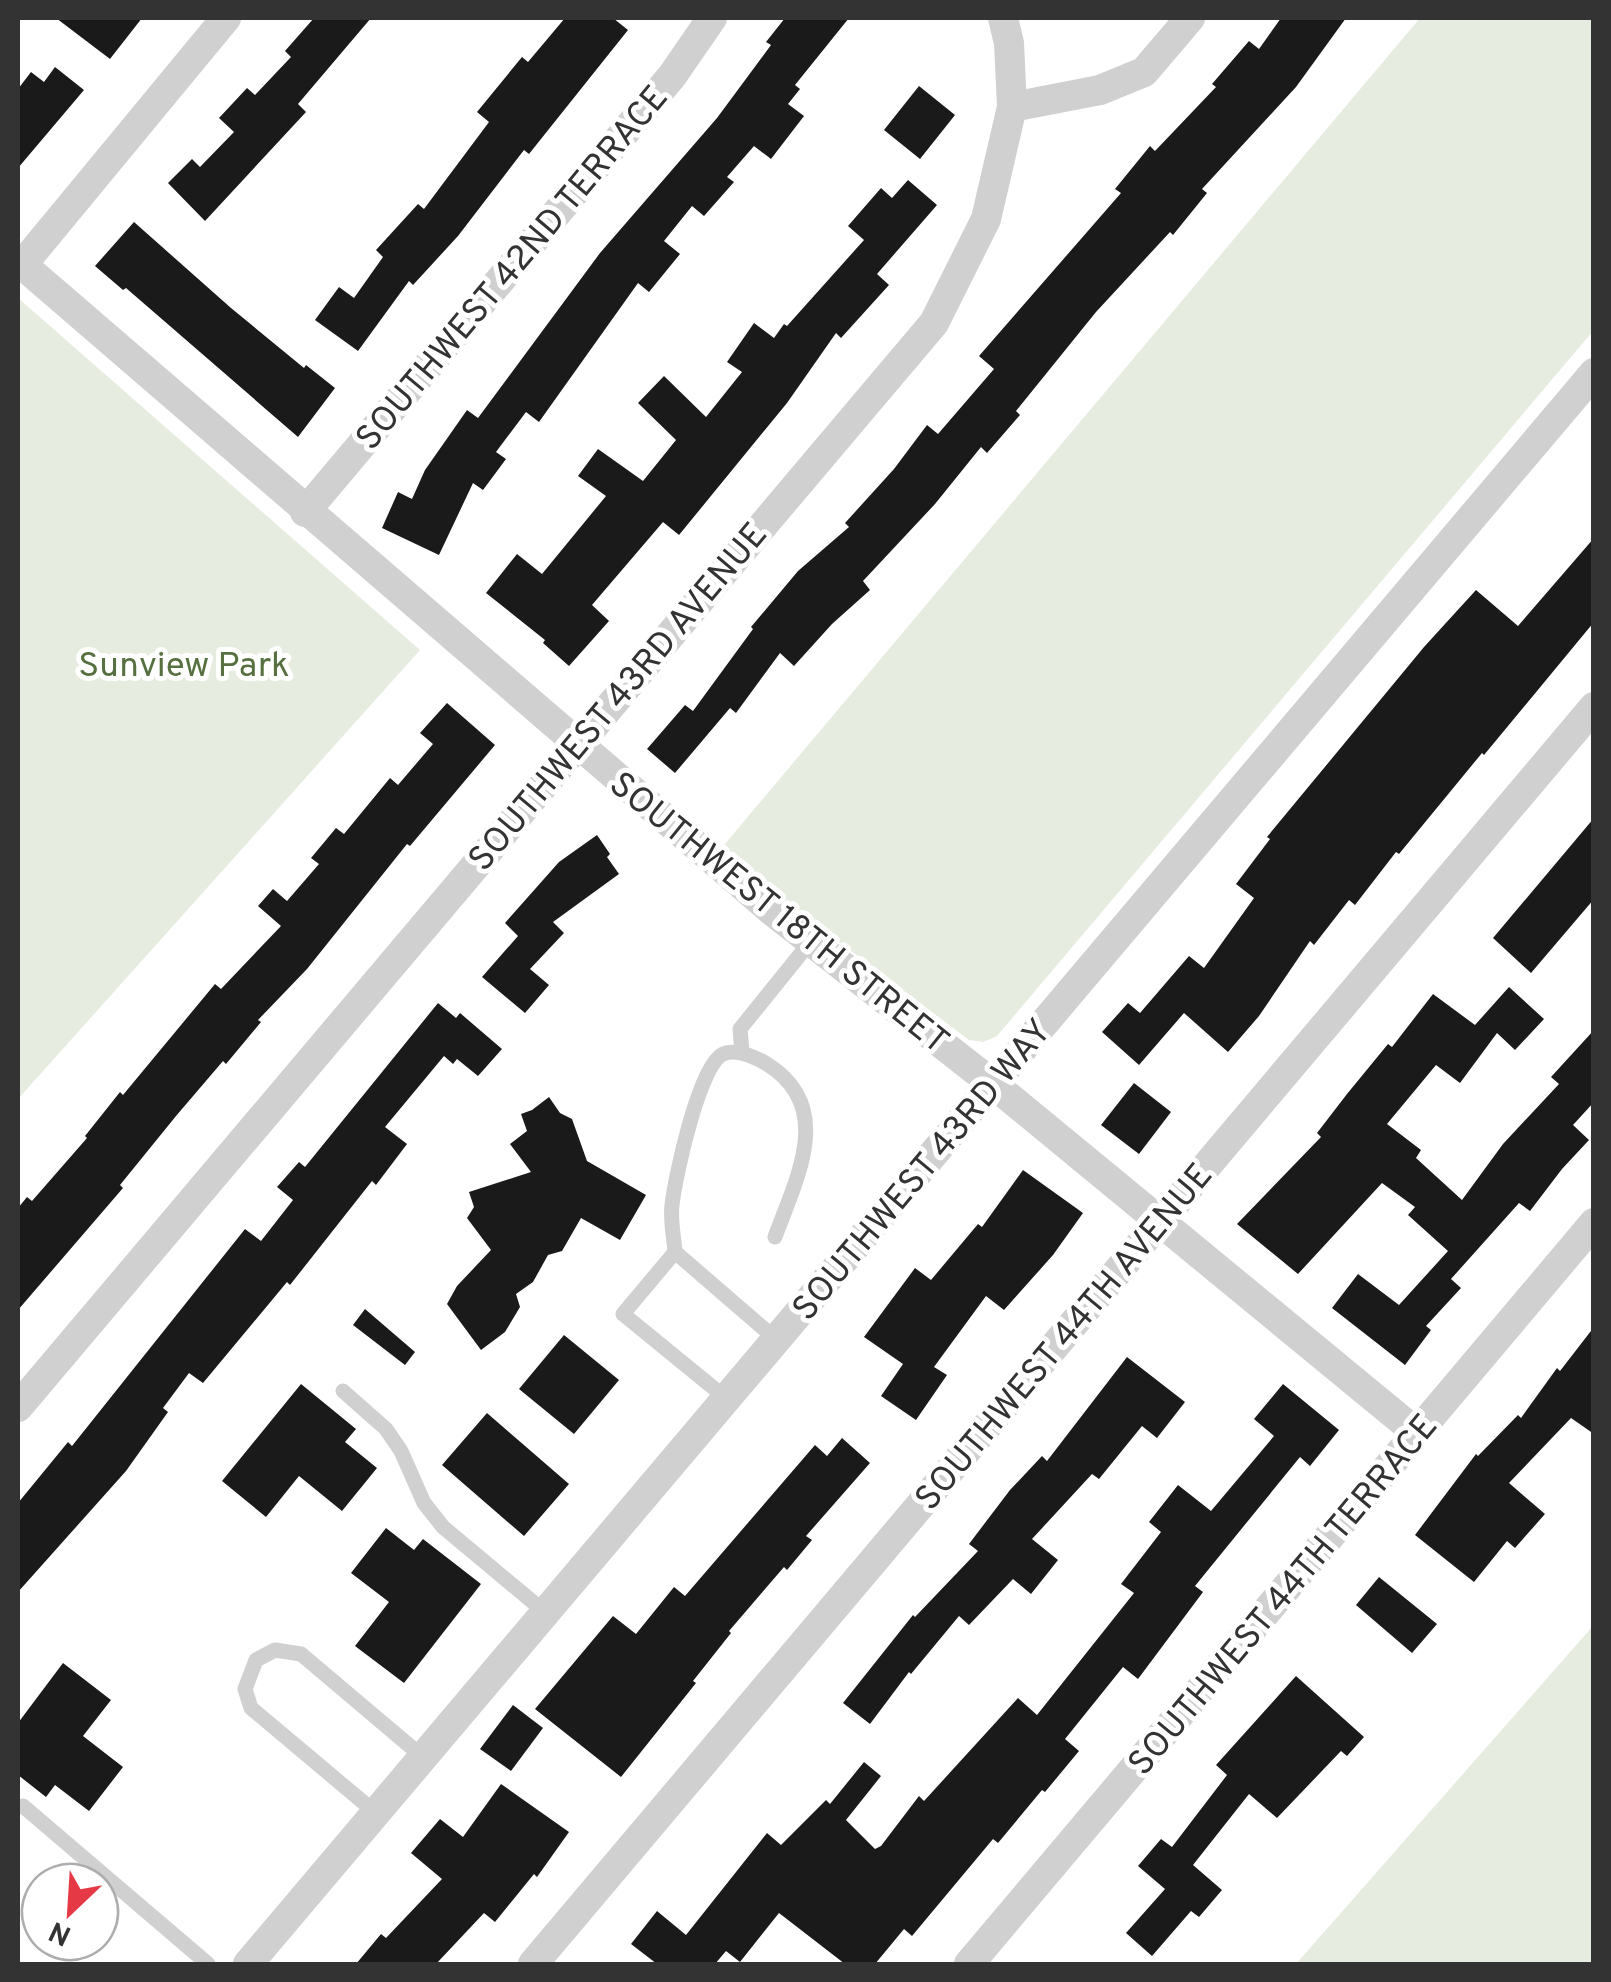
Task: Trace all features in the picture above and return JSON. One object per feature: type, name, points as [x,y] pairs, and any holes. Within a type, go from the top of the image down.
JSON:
[{"type":"street","points":[[20,263],[226,18]]},
{"type":"street","name":"SOUTHWEST 42ND TERRACE","points":[[305,512],[672,76],[712,18]]},
{"type":"street","name":"SOUTHWEST 43RD AVENUE","points":[[18,1407],[934,322],[986,219],[1012,107],[1009,43],[1002,18]]},
{"type":"street","points":[[1012,107],[1100,90],[1144,72],[1190,18]]},
{"type":"street","name":"SOUTHWEST 18TH STREET","points":[[20,263],[576,745],[810,941],[993,1084],[1418,1433]]},
{"type":"street","name":"SOUTHWEST 43RD WAY","points":[[248,1964],[1594,374]]},
{"type":"street","name":"SOUTHWEST 44TH AVENUE","points":[[532,1964],[1594,707]]},
{"type":"street","name":"SOUTHWEST 44TH TERRACE","points":[[969,1964],[1594,1222]]},
{"type":"lane","points":[[742,1052],[740,1029],[810,941]]},
{"type":"lane","points":[[727,1399],[623,1314],[675,1252],[672,1208],[690,1119],[710,1067],[723,1054],[742,1052],[768,1065],[791,1084],[807,1117],[804,1159],[775,1238]]},
{"type":"lane","points":[[675,1252],[777,1340]]},
{"type":"lane","points":[[344,1391],[386,1429],[424,1503],[443,1527],[546,1613]]},
{"type":"lane","points":[[376,1813],[251,1708],[245,1689],[256,1660],[275,1650],[301,1654],[424,1758]]},
{"type":"lane","points":[[22,1806],[208,1964]]},
{"type":"green space","points":[[1420,18],[1593,18],[1593,331],[997,1036],[983,1042],[969,1040],[719,851]]},
{"type":"green space","name":"Sunview Park","points":[[18,298],[420,650],[18,1099]]},
{"type":"green space","points":[[1593,1626],[1593,1964],[1296,1964]]},
{"type":"building","points":[[56,18],[142,18],[110,59]]},
{"type":"building","points":[[314,18],[371,18],[298,104],[306,112],[205,221],[168,183],[192,159],[200,167],[234,132],[219,118],[247,88],[255,95],[291,57],[285,51]]},
{"type":"building","points":[[565,18],[613,18],[628,30],[529,154],[524,150],[458,236],[413,285],[409,281],[358,351],[315,320],[339,287],[354,298],[383,257],[376,250],[418,204],[424,209],[489,122],[477,112],[522,57],[528,62]]},
{"type":"building","points":[[785,18],[849,18],[795,85],[800,89],[788,104],[804,116],[771,159],[754,146],[727,177],[734,182],[704,216],[692,206],[664,241],[680,254],[649,292],[638,283],[539,422],[526,412],[496,452],[506,459],[483,490],[473,483],[439,555],[382,528],[398,492],[412,499],[425,470],[467,410],[478,418],[600,253],[717,118],[771,45],[766,42]]},
{"type":"building","points":[[1281,18],[1346,18],[1296,87],[1202,189],[1207,193],[1173,235],[1170,232],[1096,312],[1016,411],[1020,415],[987,453],[981,447],[935,504],[863,581],[870,590],[794,666],[780,653],[736,713],[730,708],[675,773],[647,749],[685,705],[693,711],[751,627],[798,571],[849,527],[845,523],[927,425],[938,434],[994,369],[979,356],[1121,193],[1115,189],[1150,146],[1155,151],[1216,87],[1212,84],[1249,41],[1259,49]]},
{"type":"building","points":[[55,67],[84,90],[18,168],[18,89],[31,72],[44,82]]},
{"type":"building","points":[[919,86],[955,115],[920,159],[884,130]]},
{"type":"building","points":[[908,180],[937,205],[877,274],[889,285],[841,338],[836,333],[787,403],[679,535],[663,522],[592,605],[609,621],[569,666],[543,643],[545,640],[486,593],[517,554],[542,574],[606,496],[578,476],[598,449],[643,481],[676,440],[638,403],[664,376],[706,417],[742,372],[727,362],[754,323],[774,338],[784,324],[787,326],[864,240],[848,226],[881,188],[892,198]]},
{"type":"building","points":[[134,222],[231,308],[304,368],[306,365],[335,388],[298,437],[126,288],[123,290],[95,266]]},
{"type":"building","points":[[1594,538],[1594,622],[1355,905],[1349,900],[1314,945],[1310,941],[1259,1016],[1228,1052],[1184,1013],[1139,1065],[1102,1032],[1128,1003],[1140,1013],[1189,956],[1204,968],[1254,898],[1236,884],[1270,839],[1267,837],[1476,590],[1518,626]]},
{"type":"building","points":[[447,703],[495,745],[410,846],[407,844],[307,969],[258,1020],[261,1022],[226,1064],[223,1061],[176,1116],[120,1185],[123,1188],[18,1310],[18,1208],[27,1197],[32,1201],[215,984],[221,989],[281,926],[258,906],[273,889],[287,901],[319,864],[311,858],[336,828],[344,834],[390,778],[398,785],[433,744],[420,733]]},
{"type":"building","points":[[1594,818],[1594,899],[1531,973],[1493,938]]},
{"type":"building","points":[[597,835],[619,874],[553,922],[564,933],[530,969],[549,985],[525,1013],[482,977],[518,936],[505,923],[559,862]]},
{"type":"building","points":[[1509,987],[1544,1019],[1515,1050],[1497,1033],[1460,1083],[1436,1065],[1387,1124],[1421,1150],[1416,1158],[1462,1200],[1503,1144],[1559,1084],[1551,1077],[1594,1030],[1594,1102],[1573,1125],[1589,1140],[1530,1211],[1519,1203],[1451,1279],[1461,1288],[1426,1326],[1431,1330],[1405,1365],[1332,1308],[1358,1274],[1399,1305],[1448,1251],[1408,1215],[1415,1207],[1382,1183],[1298,1274],[1237,1224],[1321,1137],[1317,1133],[1347,1094],[1388,1044],[1392,1047],[1433,994],[1475,1025]]},
{"type":"building","points":[[438,1003],[456,1018],[460,1013],[502,1049],[478,1076],[457,1059],[453,1064],[444,1056],[385,1127],[407,1144],[376,1185],[372,1181],[290,1285],[287,1282],[203,1383],[189,1373],[163,1408],[168,1412],[126,1471],[18,1592],[18,1503],[68,1442],[72,1446],[245,1229],[261,1241],[293,1200],[277,1187],[299,1162],[305,1167]]},
{"type":"building","points":[[1134,1083],[1171,1112],[1139,1154],[1101,1125]]},
{"type":"building","points":[[549,1097],[560,1113],[572,1119],[587,1161],[646,1195],[620,1240],[581,1218],[562,1251],[548,1255],[533,1282],[516,1294],[520,1307],[505,1332],[481,1350],[447,1304],[457,1286],[491,1250],[467,1218],[474,1207],[469,1192],[531,1172],[510,1144],[527,1131],[521,1114]]},
{"type":"building","points":[[1023,1170],[1083,1213],[1053,1255],[1004,1310],[986,1296],[934,1367],[947,1375],[916,1420],[881,1396],[903,1364],[864,1337],[915,1268],[931,1280],[978,1224],[982,1227]]},
{"type":"building","points":[[365,1309],[415,1352],[405,1365],[353,1325]]},
{"type":"building","points":[[1594,1327],[1594,1434],[1571,1418],[1509,1483],[1545,1514],[1515,1548],[1507,1541],[1474,1582],[1415,1535],[1476,1454],[1518,1415],[1521,1418],[1557,1368],[1560,1371]]},
{"type":"building","points":[[564,1335],[619,1380],[574,1434],[519,1389]]},
{"type":"building","points":[[1127,1357],[1185,1402],[1157,1438],[1142,1426],[1099,1479],[1092,1474],[1032,1539],[1058,1560],[1031,1594],[1013,1579],[969,1625],[959,1616],[870,1724],[843,1703],[913,1615],[978,1551],[969,1544],[1010,1490],[1042,1456],[1047,1461]]},
{"type":"building","points":[[301,1384],[356,1429],[345,1442],[377,1468],[342,1511],[299,1476],[266,1517],[222,1481]]},
{"type":"building","points":[[1283,1384],[1339,1430],[1310,1466],[1300,1457],[1195,1586],[1203,1592],[1138,1679],[1123,1667],[1065,1739],[1079,1751],[998,1843],[993,1839],[912,1936],[904,1929],[875,1964],[845,1964],[779,1913],[740,1962],[726,1951],[715,1964],[657,1964],[631,1944],[657,1911],[686,1935],[767,1833],[781,1845],[826,1800],[830,1804],[864,1762],[881,1776],[846,1820],[875,1849],[919,1796],[924,1801],[1018,1698],[1037,1715],[1134,1593],[1121,1584],[1161,1532],[1149,1522],[1178,1485],[1211,1511],[1274,1436],[1254,1419]]},
{"type":"building","points":[[487,1413],[569,1484],[524,1536],[442,1465]]},
{"type":"building","points":[[842,1438],[870,1463],[806,1536],[812,1540],[787,1570],[784,1567],[729,1631],[693,1681],[696,1683],[621,1777],[535,1709],[613,1616],[636,1634],[674,1587],[685,1596],[815,1445],[827,1456]]},
{"type":"building","points":[[386,1528],[414,1550],[423,1539],[481,1584],[404,1683],[355,1646],[389,1602],[351,1573]]},
{"type":"building","points":[[1379,1577],[1437,1624],[1412,1653],[1356,1605]]},
{"type":"building","points":[[63,1663],[111,1700],[83,1736],[123,1767],[89,1811],[55,1785],[46,1797],[18,1775],[18,1723]]},
{"type":"building","points":[[1296,1676],[1364,1737],[1347,1756],[1341,1751],[1277,1818],[1249,1794],[1193,1865],[1222,1890],[1199,1917],[1191,1911],[1152,1956],[1126,1933],[1165,1889],[1138,1866],[1161,1839],[1172,1847],[1227,1775],[1216,1765]]},
{"type":"building","points":[[513,1705],[543,1728],[511,1771],[480,1749]]},
{"type":"building","points":[[501,1784],[569,1832],[537,1877],[534,1874],[495,1922],[484,1913],[436,1964],[356,1964],[381,1934],[386,1938],[442,1879],[411,1853],[440,1819],[463,1837]]}]
